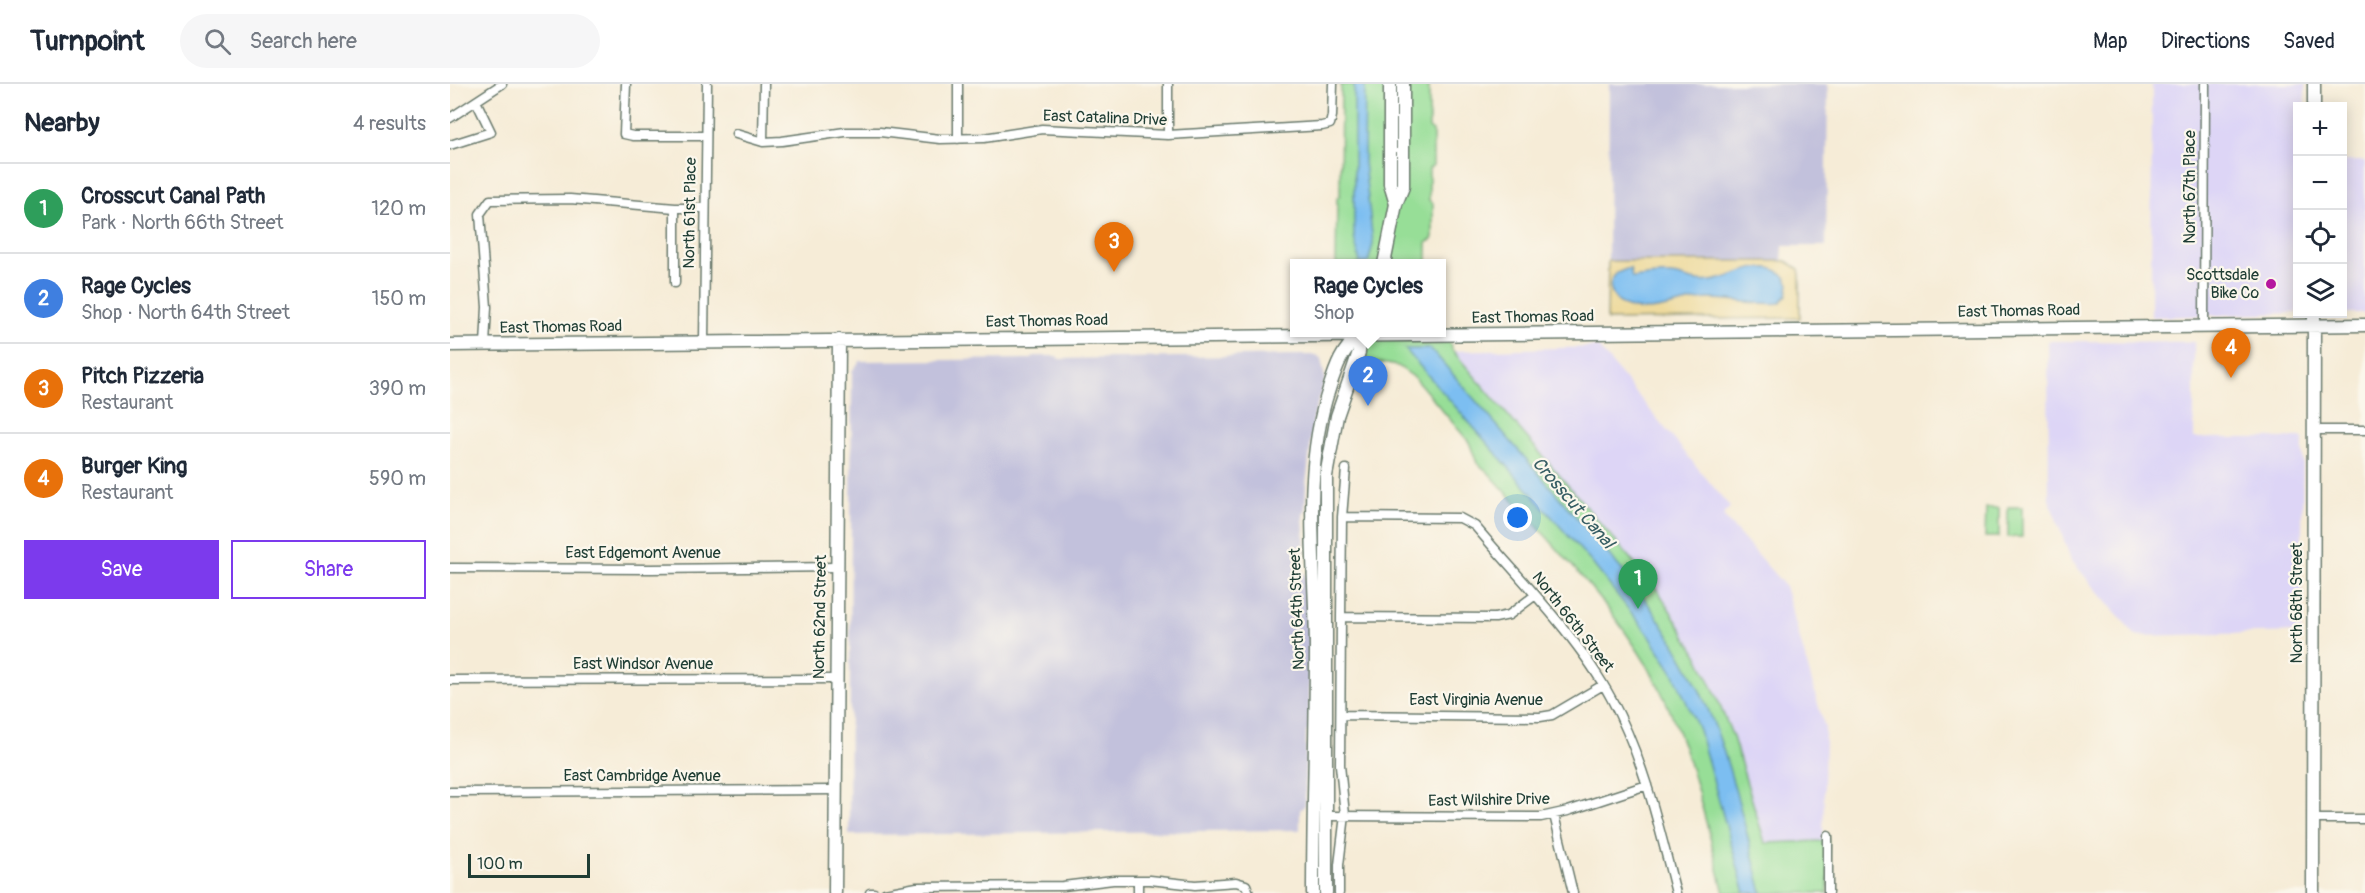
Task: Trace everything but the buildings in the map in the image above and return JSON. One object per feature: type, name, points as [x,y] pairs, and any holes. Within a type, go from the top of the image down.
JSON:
[{"type":"main road","points":[[1390,84],[1390,184],[1396,204]]},
{"type":"main road","points":[[1385,259],[1396,204],[1403,187],[1403,84]]},
{"type":"main road","points":[[2314,84],[2314,102]]},
{"type":"main road","name":"East Thomas Road","points":[[1446,335],[2204,326],[2314,320],[2365,325]]},
{"type":"main road","name":"North 68th Street","points":[[2313,893],[2314,320]]},
{"type":"main road","name":"East Thomas Road","points":[[450,345],[1290,335]]},
{"type":"main road","name":"North 64th Street","points":[[1312,893],[1316,650],[1312,500],[1316,451],[1327,396],[1343,353],[1358,337]]},
{"type":"main road","name":"North 64th Street","points":[[1326,893],[1328,655],[1326,476],[1337,416],[1344,390],[1359,352],[1361,337]]},
{"type":"main road","name":"North 62nd Street","points":[[835,893],[839,340]]},
{"type":"main road","points":[[1312,500],[1325,501]]},
{"type":"main road","points":[[1313,816],[1327,816]]},
{"type":"street","points":[[450,118],[502,84]]},
{"type":"street","points":[[626,84],[624,134],[706,136]]},
{"type":"street","name":"North 61st Place","points":[[704,342],[707,84]]},
{"type":"street","points":[[763,142],[764,84]]},
{"type":"street","points":[[958,84],[958,139]]},
{"type":"street","points":[[1168,84],[1168,135]]},
{"type":"street","name":"East Catalina Drive","points":[[736,134],[763,142],[857,132],[958,139],[984,138],[1042,129],[1168,135],[1322,126],[1330,124],[1333,84]]},
{"type":"street","name":"North 67th Place","points":[[2204,326],[2205,84]]},
{"type":"street","points":[[450,145],[491,132],[476,102]]},
{"type":"street","points":[[485,345],[487,307],[480,214],[490,200],[570,199],[675,208],[705,208]]},
{"type":"street","points":[[675,208],[675,283]]},
{"type":"street","points":[[2314,430],[2365,430]]},
{"type":"street","points":[[1339,893],[1339,865],[1345,815],[1341,774],[1341,617],[1342,517],[1346,469]]},
{"type":"street","name":"North 66th Street","points":[[1342,517],[1460,518],[1475,526],[1583,654],[1603,684],[1627,732],[1647,785],[1676,893]]},
{"type":"street","name":"East Edgemont Avenue","points":[[450,568],[837,567]]},
{"type":"street","points":[[1341,617],[1495,618],[1509,615],[1534,596]]},
{"type":"street","name":"East Windsor Avenue","points":[[450,680],[836,679]]},
{"type":"street","name":"East Virginia Avenue","points":[[1341,715],[1540,717],[1552,715],[1603,684]]},
{"type":"street","name":"East Wilshire Drive","points":[[1327,816],[1554,815],[1647,785]]},
{"type":"street","name":"East Cambridge Avenue","points":[[450,792],[835,789]]},
{"type":"street","points":[[1554,815],[1573,893]]},
{"type":"street","points":[[2313,819],[2365,819]]},
{"type":"street","points":[[1828,836],[1828,893]]},
{"type":"street","points":[[885,893],[917,887],[1063,886],[1102,880],[1138,880],[1194,885],[1236,882],[1246,885],[1249,893]]},
{"type":"street","points":[[1138,880],[1138,893]]},
{"type":"shaded area","points":[[1609,84],[1828,84],[1826,246],[1783,246],[1782,261],[1608,261]]},
{"type":"shaded area","points":[[2152,84],[2305,84],[2305,102],[2293,102],[2293,313],[2151,317]]},
{"type":"shaded area","points":[[2347,161],[2365,161],[2365,313],[2347,313]]},
{"type":"shaded area","points":[[2048,341],[2194,342],[2194,438],[2303,438],[2301,632],[2136,636],[2071,560],[2049,499]]},
{"type":"shaded area","points":[[1598,347],[1730,507],[1723,516],[1785,586],[1825,729],[1823,841],[1765,844],[1733,738],[1711,684],[1700,660],[1659,592],[1453,351]]},
{"type":"shaded area","points":[[1317,355],[1321,359],[1325,379],[1314,415],[1303,514],[1305,551],[1300,557],[1300,570],[1306,576],[1310,654],[1305,805],[1300,810],[1300,830],[849,835],[852,371],[860,361],[1031,359],[1034,356],[1056,356],[1059,359]]},
{"type":"green space","points":[[1341,84],[1429,84],[1429,128],[1433,131],[1433,165],[1429,169],[1429,200],[1433,204],[1433,237],[1427,242],[1427,259],[1336,259],[1337,198],[1340,195]]},
{"type":"green space","points":[[1446,335],[1453,351],[1659,592],[1700,660],[1711,684],[1733,737],[1765,843],[1823,841],[1828,836],[1828,893],[1724,893],[1689,761],[1670,710],[1642,656],[1623,628],[1579,574],[1488,472],[1477,463],[1469,442],[1415,378],[1398,366],[1369,361],[1352,337],[1446,337]]},
{"type":"green space","points":[[2008,507],[2022,507],[2022,537],[2008,537]]},
{"type":"green space","points":[[1986,508],[1999,508],[1999,537],[1985,537]]},
{"type":"sand","points":[[1608,261],[1786,261],[1799,269],[1800,318],[1607,320]]},
{"type":"water","points":[[1354,84],[1365,84],[1364,162],[1373,244],[1369,259],[1359,259],[1354,237]]},
{"type":"water","points":[[1630,268],[1632,278],[1667,275],[1706,281],[1765,268],[1781,273],[1789,284],[1787,295],[1780,303],[1762,304],[1707,299],[1643,310],[1622,304],[1613,296],[1611,290],[1612,278],[1617,273]]},
{"type":"water","points":[[1405,349],[1431,349],[1635,585],[1658,619],[1690,672],[1716,729],[1735,790],[1762,893],[1745,893],[1699,730],[1673,672],[1649,635],[1592,563]]},
{"type":"place","name":"Pitch Pizzeria","points":[[1114,272]]},
{"type":"place","name":"Scottsdale Bike Co","points":[[2271,284]]},
{"type":"place","name":"Burger King","points":[[2231,378]]},
{"type":"place","name":"Rage Cycles","points":[[1368,406]]},
{"type":"place","name":"Crosscut Canal Path","points":[[1638,609]]},
{"type":"water label","name":"Crosscut Canal","points":[[1573,503]]}]
